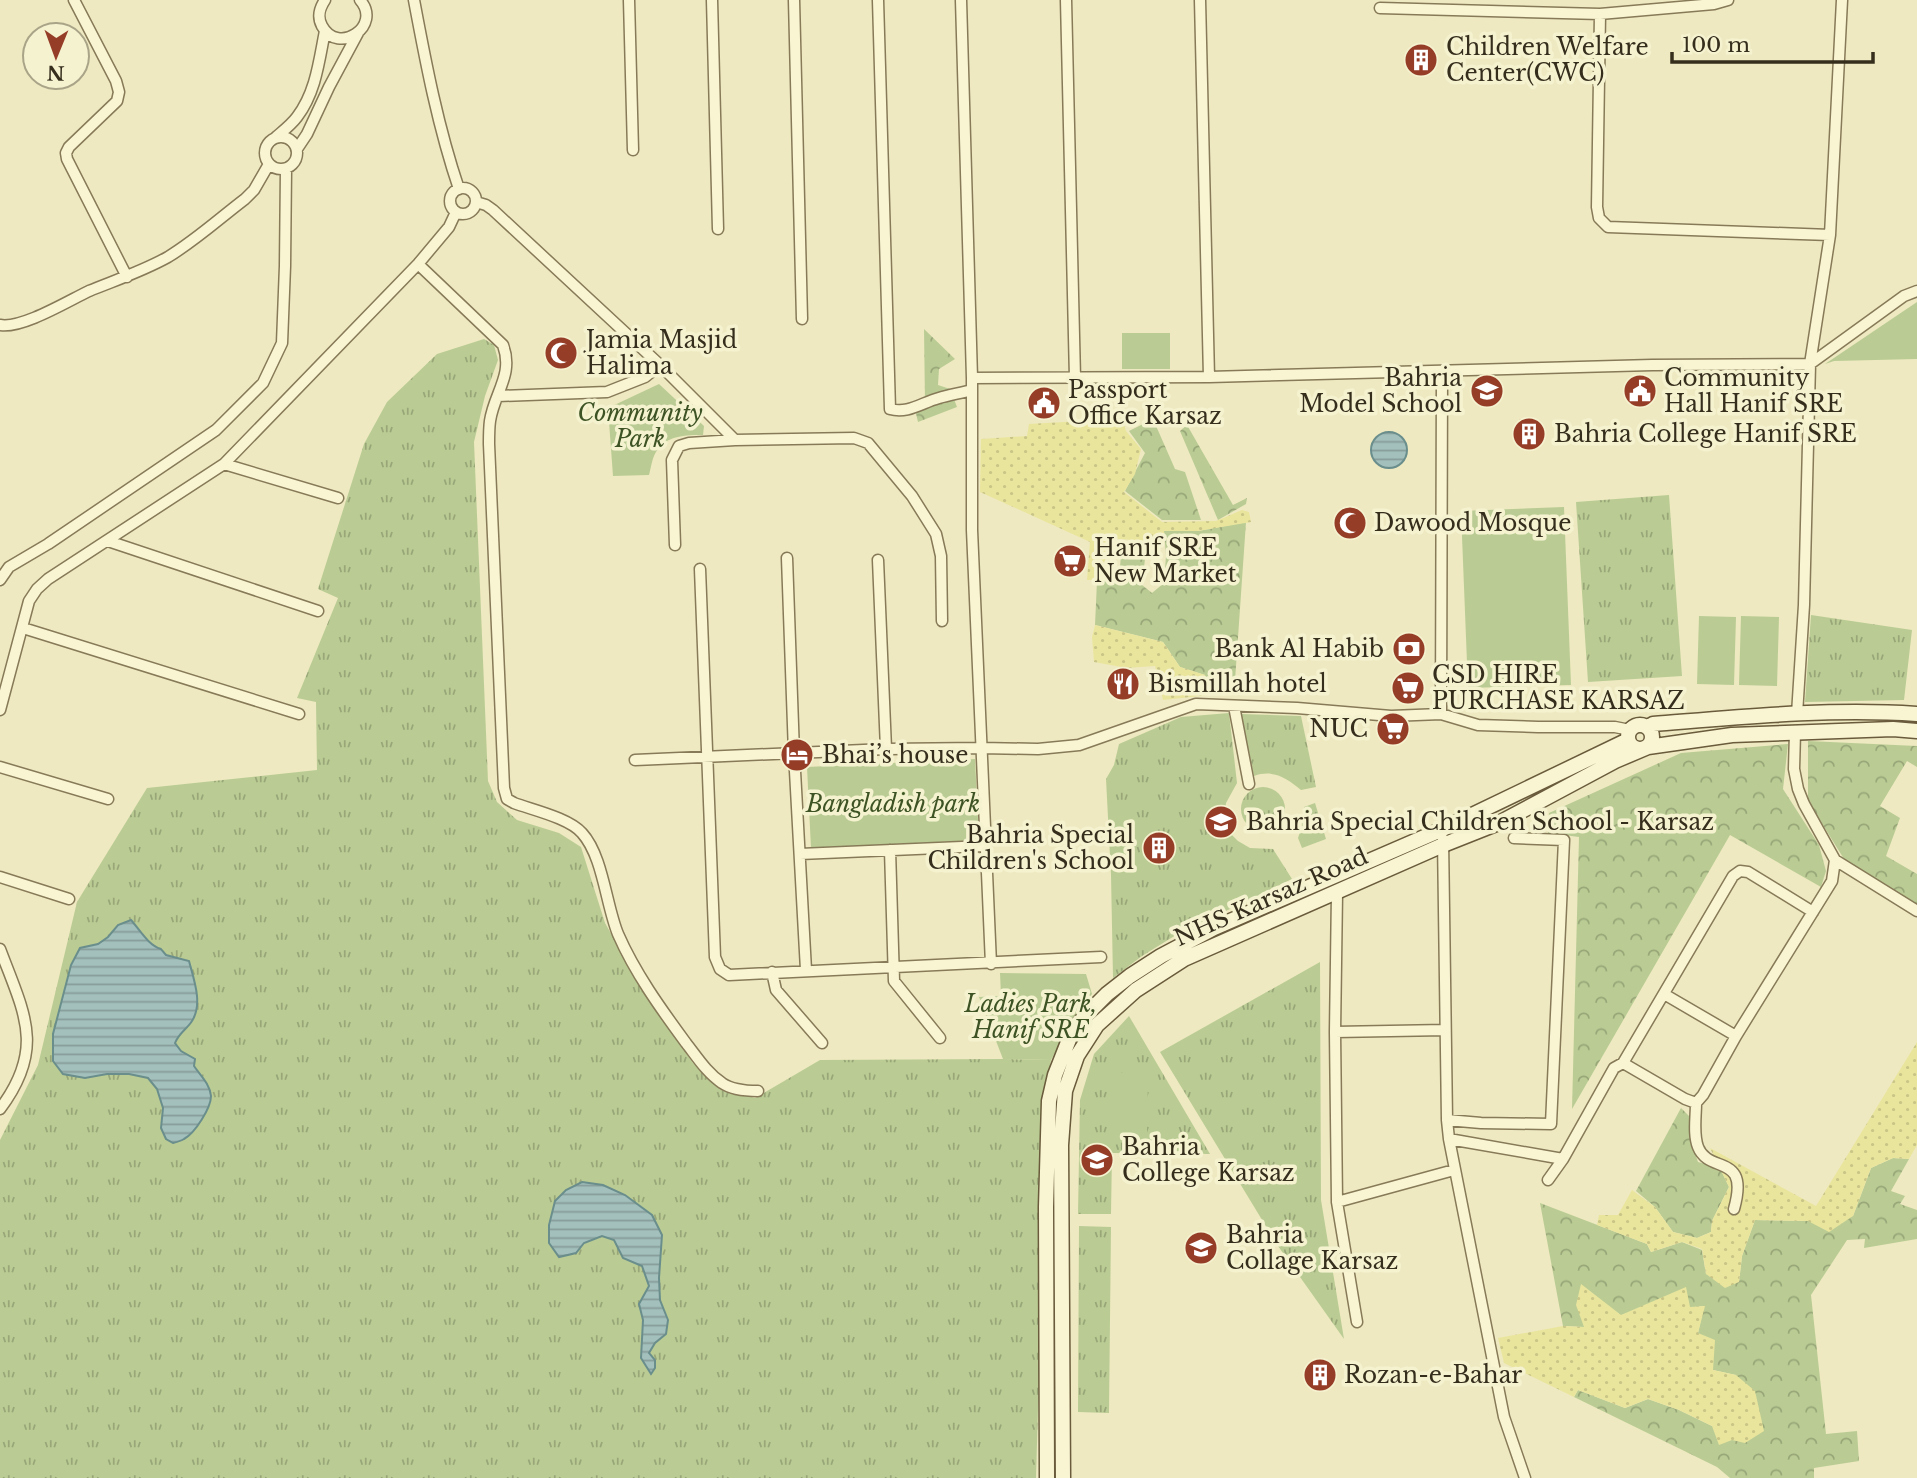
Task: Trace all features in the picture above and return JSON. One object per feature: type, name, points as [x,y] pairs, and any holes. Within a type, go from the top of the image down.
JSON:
[{"type":"street","points":[[74,0],[116,80],[119,92],[117,101],[69,147],[67,159],[127,276]]},
{"type":"street","points":[[325,0],[320,7],[319,20],[325,31],[335,38],[347,39],[358,33]]},
{"type":"street","points":[[325,31],[319,65],[308,99],[296,119],[266,146],[264,152],[269,164],[280,169],[285,169],[295,161],[297,149],[366,21],[365,6],[360,0]]},
{"type":"street","points":[[414,0],[427,68],[458,189]]},
{"type":"street","points":[[629,0],[633,150]]},
{"type":"street","points":[[712,0],[718,229]]},
{"type":"street","points":[[794,0],[802,319]]},
{"type":"street","points":[[878,0],[890,409],[899,412],[936,398],[972,390]]},
{"type":"street","points":[[961,0],[972,378],[972,540],[991,964]]},
{"type":"street","points":[[1066,0],[1075,378]]},
{"type":"street","points":[[1200,0],[1209,377]]},
{"type":"street","points":[[1380,8],[1600,14],[1714,4],[1728,0]]},
{"type":"street","points":[[1797,714],[1804,606],[1811,364],[1830,235],[1842,0]]},
{"type":"street","points":[[1600,14],[1597,207],[1599,218],[1608,227],[1830,235]]},
{"type":"street","points":[[276,137],[289,138],[297,149]]},
{"type":"street","points":[[0,326],[23,322],[170,255],[206,230],[254,190],[269,164]]},
{"type":"street","points":[[0,580],[9,567],[48,544],[216,430],[263,383],[282,343],[285,169]]},
{"type":"street","points":[[458,189],[468,190],[475,197],[474,207],[466,214],[456,212],[450,203],[450,197],[458,189]]},
{"type":"street","points":[[475,202],[493,210],[660,365],[735,440]]},
{"type":"street","points":[[0,710],[29,601],[37,589],[48,579],[224,464],[418,264],[449,228],[456,212]]},
{"type":"street","points":[[418,264],[503,345],[507,356],[507,370],[490,420],[489,444],[504,788],[507,799],[575,825],[584,835],[593,849],[618,933],[644,981],[672,1024],[703,1066],[723,1084],[743,1091],[758,1091]]},
{"type":"street","points":[[972,378],[1209,377],[1652,365],[1811,364],[1904,296],[1917,290]]},
{"type":"street","points":[[498,396],[607,392],[645,377],[660,365]]},
{"type":"street","points":[[1441,714],[1442,372]]},
{"type":"street","points":[[674,545],[671,460],[679,446],[735,440],[854,438],[868,443],[912,496],[936,534],[941,556],[942,621]]},
{"type":"street","points":[[224,464],[338,498]]},
{"type":"street","points":[[108,541],[318,611]]},
{"type":"street","points":[[787,558],[806,970]]},
{"type":"street","points":[[878,560],[886,749]]},
{"type":"street","points":[[700,569],[715,957],[720,969],[729,975],[1101,957]]},
{"type":"street","points":[[23,628],[299,714]]},
{"type":"street","points":[[635,760],[886,749],[1038,749],[1079,745],[1196,704],[1297,708],[1391,716],[1441,714],[1478,725],[1615,727],[1629,735],[1635,748],[1645,748],[1652,738],[1648,728],[1640,725],[1629,735]]},
{"type":"street","points":[[1234,706],[1249,784]]},
{"type":"street","points":[[1648,728],[1653,724],[1797,714],[1869,710],[1917,713]]},
{"type":"street","name":"NHS Karsaz Road","points":[[1063,1478],[1061,1145],[1065,1091],[1077,1056],[1097,1025],[1136,990],[1184,959],[1501,822],[1615,761],[1645,748],[1732,735],[1892,729],[1917,731]]},
{"type":"street","points":[[1795,732],[1794,769],[1798,789],[1835,860],[1917,911]]},
{"type":"street","name":"NHS Karsaz Road","points":[[1047,1478],[1046,1207],[1049,1101],[1055,1075],[1072,1032],[1107,994],[1161,956],[1214,928],[1443,829],[1629,735]]},
{"type":"street","points":[[0,767],[108,799]]},
{"type":"street","points":[[1443,829],[1449,1139],[1504,1418],[1525,1478]]},
{"type":"street","points":[[1447,1120],[1551,1124],[1564,840],[1514,838]]},
{"type":"street","points":[[800,853],[985,846]]},
{"type":"street","points":[[890,849],[894,981],[940,1038]]},
{"type":"street","points":[[1734,1209],[1738,1184],[1734,1174],[1727,1167],[1704,1156],[1698,1149],[1696,1103],[1832,881],[1835,860]]},
{"type":"street","points":[[1548,1180],[1563,1159],[1614,1068],[1623,1063],[1733,876],[1740,871],[1748,873],[1813,912]]},
{"type":"street","points":[[0,877],[69,899]]},
{"type":"street","points":[[1337,893],[1337,1202],[1357,1322]]},
{"type":"street","points":[[0,949],[25,1016],[27,1033],[22,1072],[14,1091],[0,1109]]},
{"type":"street","points":[[772,972],[776,990],[822,1043]]},
{"type":"street","points":[[1664,993],[1736,1036]]},
{"type":"street","points":[[1335,1032],[1445,1030]]},
{"type":"street","points":[[1623,1063],[1696,1103]]},
{"type":"street","points":[[1449,1139],[1563,1159]]},
{"type":"street","points":[[1337,1202],[1454,1170]]},
{"type":"green space","points":[[1917,302],[1917,359],[1834,361],[1825,364]]},
{"type":"green space","points":[[924,329],[955,359],[939,369],[938,385],[950,389],[957,407],[918,422],[914,405],[925,403]]},
{"type":"green space","points":[[1122,333],[1170,333],[1170,369],[1122,369]]},
{"type":"green space","points":[[484,339],[494,345],[498,360],[485,396],[474,442],[488,781],[497,802],[517,820],[559,833],[581,847],[605,923],[646,995],[693,1063],[720,1088],[755,1098],[820,1060],[1051,1060],[1042,1108],[1036,1478],[0,1478],[0,1140],[38,1065],[77,902],[147,788],[317,770],[316,702],[297,698],[338,598],[318,589],[364,444],[387,402],[437,354]]},
{"type":"green space","name":"Community Park","points":[[659,384],[704,426],[703,435],[683,436],[665,442],[655,454],[649,475],[613,476],[608,408]]},
{"type":"green space","points":[[1153,419],[1175,469],[1185,472],[1201,520],[1162,520],[1125,491],[1145,453],[1129,431]]},
{"type":"green space","points":[[1187,425],[1233,505],[1247,498],[1246,504],[1218,520],[1180,431]]},
{"type":"green space","points":[[1669,495],[1682,676],[1588,682],[1576,502]]},
{"type":"green space","points":[[1564,507],[1571,685],[1468,688],[1461,511]]},
{"type":"green space","points":[[1246,522],[1234,695],[1209,695],[1205,675],[1180,667],[1163,642],[1095,625],[1097,581],[1119,579],[1121,555],[1147,541],[1142,585],[1152,593],[1164,583],[1164,531],[1198,531]]},
{"type":"green space","points":[[1811,615],[1912,630],[1904,700],[1805,702]]},
{"type":"green space","points":[[1699,616],[1736,617],[1734,685],[1697,684]]},
{"type":"green space","points":[[1741,616],[1779,617],[1777,686],[1739,685]]},
{"type":"green space","points":[[1229,713],[1237,783],[1226,803],[1224,818],[1229,832],[1250,848],[1273,849],[1292,879],[1176,935],[1113,978],[1106,779],[1114,765],[1119,744],[1181,717]]},
{"type":"green space","points":[[1241,714],[1301,716],[1316,787],[1301,790],[1274,774],[1254,776]]},
{"type":"green space","points":[[1808,741],[1917,746],[1917,767],[1907,761],[1880,806],[1900,818],[1886,856],[1917,874],[1917,906],[1844,859],[1808,801]]},
{"type":"green space","points":[[1788,744],[1783,789],[1819,845],[1826,871],[1821,887],[1730,835],[1572,1109],[1579,837],[1548,833],[1549,813],[1681,753]]},
{"type":"green space","name":"Bangladish park","points":[[975,759],[979,840],[811,848],[807,767]]},
{"type":"green space","points":[[1263,787],[1278,794],[1285,809],[1278,824],[1263,831],[1248,824],[1241,809],[1248,794]]},
{"type":"green space","points":[[1315,803],[1326,839],[1302,848],[1298,838],[1304,807]]},
{"type":"green space","points":[[1320,962],[1321,1200],[1344,1339],[1278,1246],[1160,1052]]},
{"type":"green space","name":"Ladies Park, Hanif SRE","points":[[1000,973],[1086,974],[1092,994],[1073,1019],[1051,1060],[1003,1059],[979,997],[1001,996]]},
{"type":"green space","points":[[1129,1016],[1210,1154],[1112,1153],[1111,1214],[1078,1214],[1080,1100],[1094,1054]]},
{"type":"green space","points":[[1148,1072],[1147,1137],[1113,1137],[1112,1073]]},
{"type":"green space","points":[[1681,1108],[1689,1116],[1691,1142],[1698,1162],[1720,1168],[1729,1187],[1712,1221],[1711,1232],[1697,1238],[1673,1232],[1655,1207],[1636,1191]]},
{"type":"green space","points":[[1893,1158],[1909,1159],[1891,1191],[1905,1196],[1900,1204],[1917,1210],[1917,1239],[1864,1248],[1865,1239],[1847,1240],[1811,1295],[1826,1434],[1857,1431],[1859,1461],[1814,1468],[1814,1478],[1730,1478],[1717,1467],[1574,1397],[1578,1390],[1625,1408],[1648,1399],[1712,1426],[1736,1375],[1713,1370],[1698,1333],[1704,1306],[1621,1315],[1584,1327],[1563,1326],[1540,1203],[1647,1244],[1651,1252],[1682,1242],[1702,1250],[1706,1274],[1739,1282],[1742,1256],[1755,1220],[1808,1221],[1853,1216],[1871,1168]]},
{"type":"green space","points":[[1079,1226],[1111,1227],[1109,1413],[1078,1412]]},
{"type":"sand","points":[[1081,421],[1124,424],[1126,431],[1141,449],[1135,474],[1124,492],[1162,522],[1216,521],[1242,510],[1249,512],[1251,522],[1198,531],[1164,531],[1165,540],[1106,538],[1104,580],[1087,580],[1090,542],[980,492],[981,439],[1027,436],[1029,424]]},
{"type":"sand","points":[[1095,625],[1163,642],[1180,667],[1205,675],[1209,695],[1163,700],[1155,666],[1127,668],[1094,662],[1092,637]]},
{"type":"sand","points":[[1917,1042],[1917,1145],[1909,1159],[1893,1158],[1871,1168],[1853,1216],[1829,1232],[1808,1221],[1755,1220],[1742,1256],[1739,1282],[1725,1288],[1706,1274],[1702,1249],[1682,1242],[1651,1252],[1647,1244],[1597,1225],[1599,1215],[1618,1215],[1632,1190],[1655,1207],[1673,1232],[1697,1238],[1711,1232],[1712,1221],[1729,1187],[1710,1148],[1816,1206]]},
{"type":"sand","points":[[1581,1284],[1621,1315],[1686,1287],[1690,1307],[1705,1306],[1698,1333],[1715,1340],[1713,1370],[1736,1375],[1755,1391],[1764,1431],[1745,1443],[1732,1440],[1719,1445],[1712,1426],[1679,1410],[1648,1399],[1625,1408],[1578,1390],[1574,1397],[1504,1363],[1498,1338],[1563,1326],[1584,1327],[1576,1305]]},
{"type":"water","points":[[1389,432],[1402,437],[1407,450],[1402,463],[1389,468],[1376,463],[1371,450],[1376,437]]},
{"type":"water","points":[[131,920],[148,941],[166,955],[189,961],[195,984],[195,1014],[175,1043],[181,1051],[195,1059],[194,1066],[207,1084],[211,1096],[197,1126],[184,1139],[173,1143],[166,1139],[161,1128],[163,1108],[157,1089],[148,1078],[129,1074],[107,1074],[85,1078],[63,1074],[53,1061],[53,1034],[71,965],[80,948],[98,944],[118,925]]},
{"type":"water","points":[[582,1182],[603,1185],[625,1195],[652,1215],[662,1235],[660,1300],[668,1320],[666,1334],[655,1343],[649,1353],[655,1360],[655,1368],[651,1374],[641,1358],[643,1320],[639,1304],[649,1286],[642,1266],[623,1258],[614,1240],[602,1236],[584,1243],[576,1253],[559,1257],[549,1243],[549,1225],[555,1201],[566,1190]]},
{"type":"place","name":"Children Welfare Center(CWC)","points":[[1421,60]]},
{"type":"place","name":"Jamia Masjid Halima","points":[[561,353]]},
{"type":"place","name":"Bahria Model School","points":[[1487,391]]},
{"type":"place","name":"Community Hall Hanif SRE","points":[[1640,391]]},
{"type":"place","name":"Passport Office Karsaz","points":[[1044,403]]},
{"type":"place","name":"Bahria College Hanif SRE","points":[[1529,434]]},
{"type":"place","name":"Dawood Mosque","points":[[1350,523]]},
{"type":"place","name":"Hanif SRE New Market","points":[[1070,561]]},
{"type":"place","name":"Bank Al Habib","points":[[1409,649]]},
{"type":"place","name":"Bismillah hotel","points":[[1123,684]]},
{"type":"place","name":"CSD HIRE PURCHASE KARSAZ","points":[[1408,688]]},
{"type":"place","name":"NUC","points":[[1393,729]]},
{"type":"place","name":"Bhai’s house","points":[[797,755]]},
{"type":"place","name":"Bahria Special Children School - Karsaz","points":[[1221,822]]},
{"type":"place","name":"Bahria Special Children's School","points":[[1159,848]]},
{"type":"place","name":"Bahria College Karsaz","points":[[1097,1160]]},
{"type":"place","name":"Bahria Collage Karsaz","points":[[1201,1248]]},
{"type":"place","name":"Rozan-e-Bahar","points":[[1320,1375]]}]
